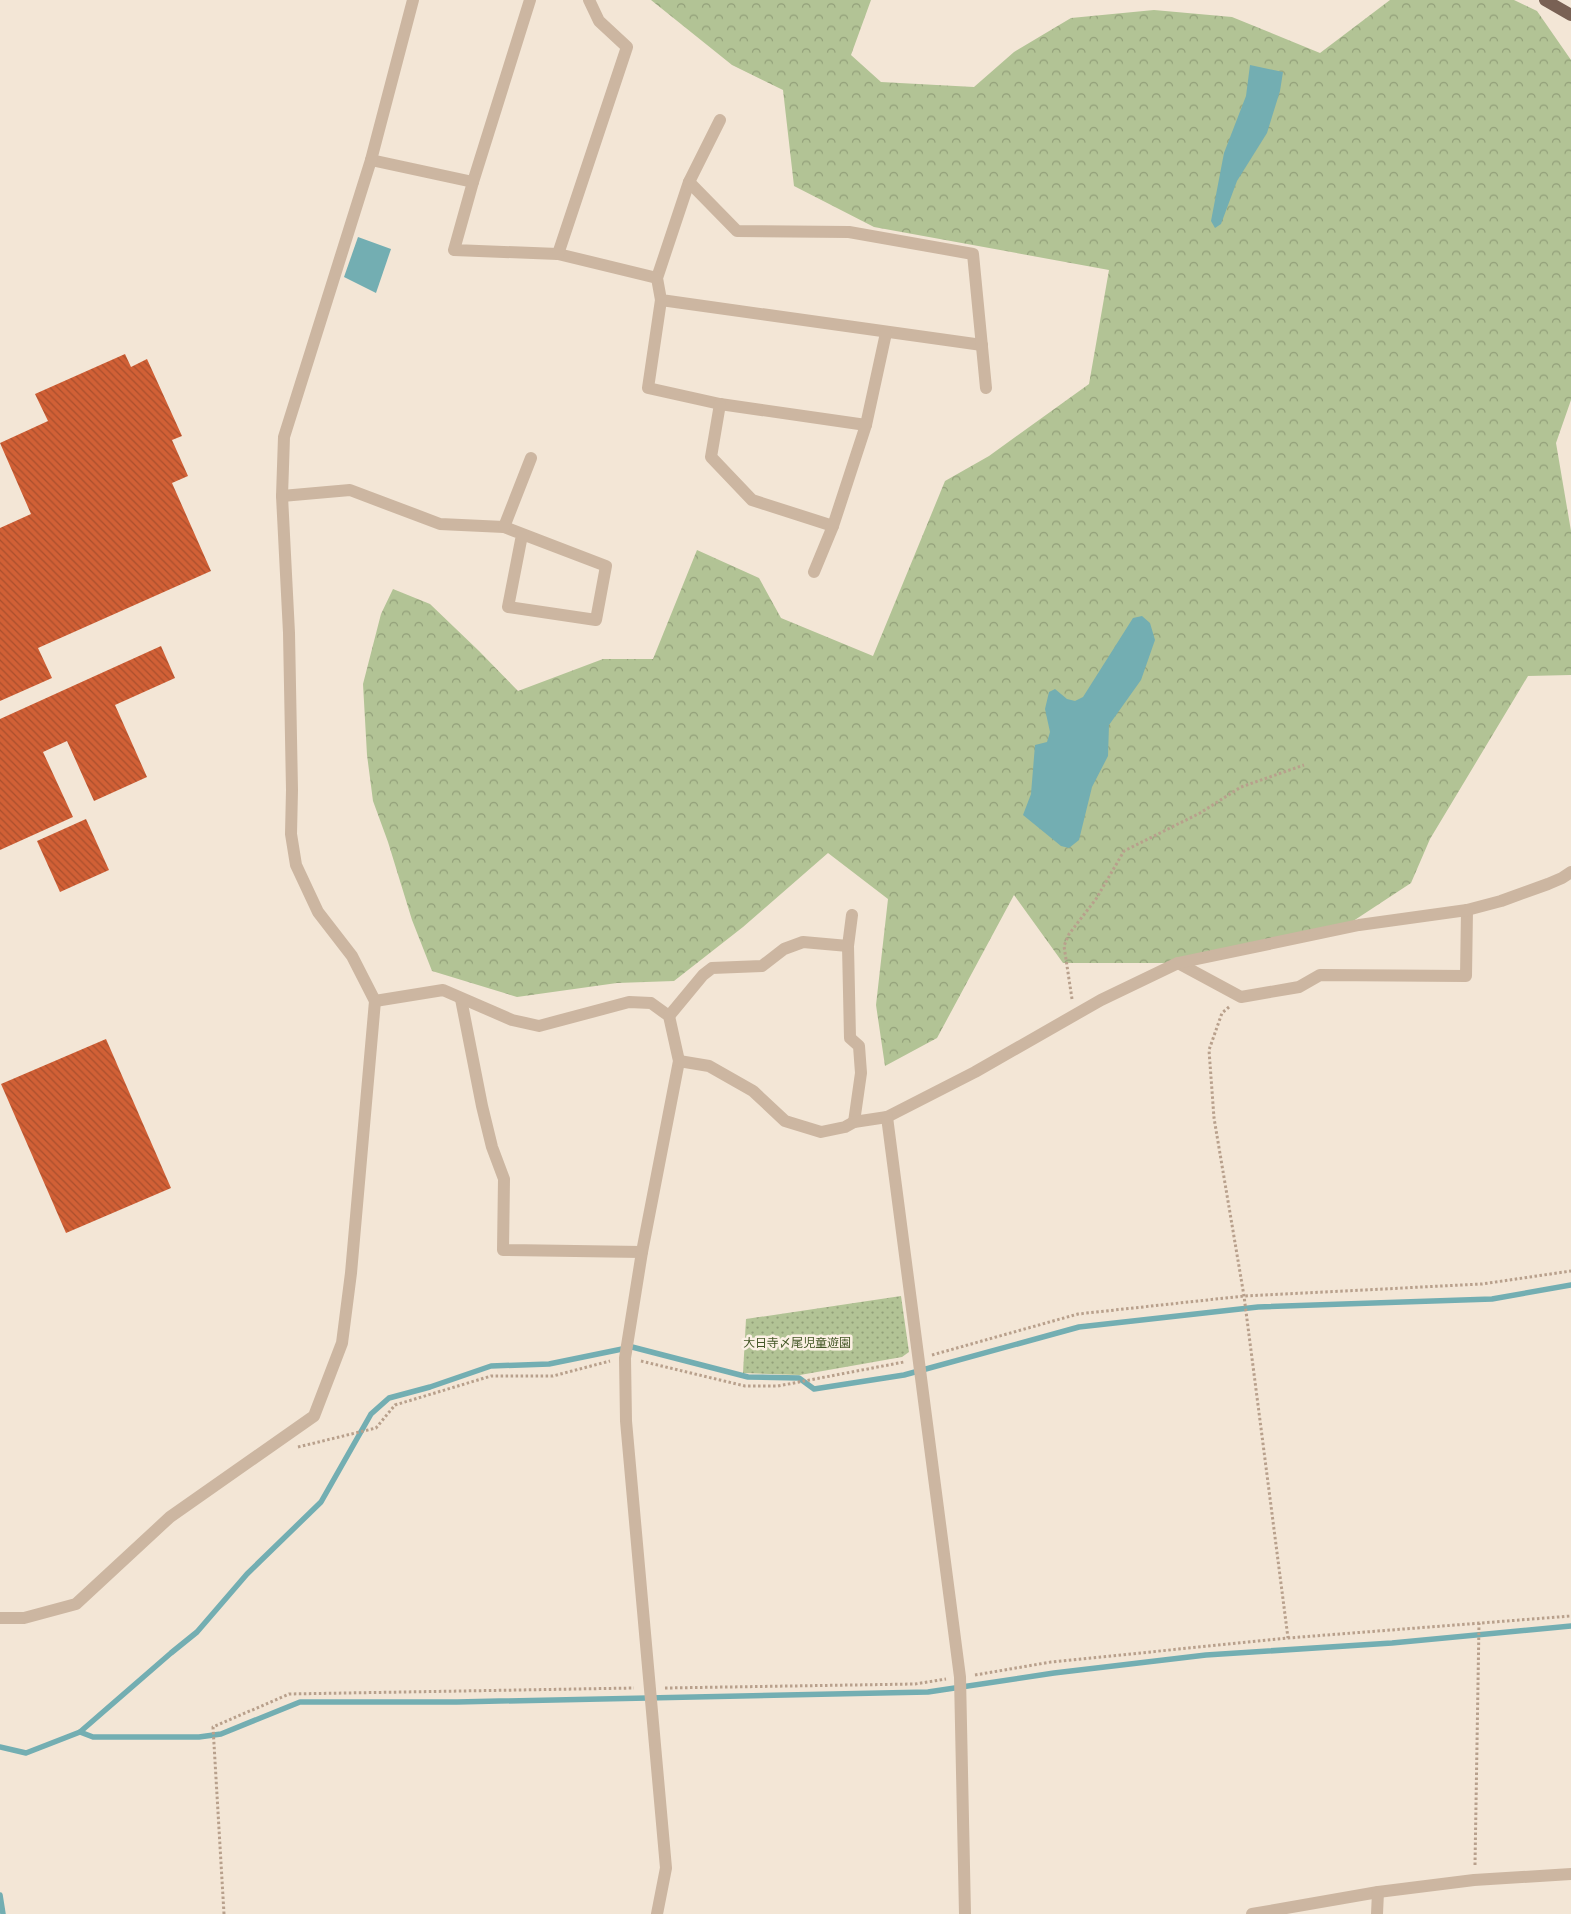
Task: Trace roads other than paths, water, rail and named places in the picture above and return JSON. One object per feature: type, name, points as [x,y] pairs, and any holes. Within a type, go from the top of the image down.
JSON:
[{"type":"main road","points":[[1545,0],[1571,16]]},
{"type":"street","points":[[0,1618],[24,1618],[76,1604],[170,1517],[314,1416],[342,1343],[351,1273],[375,1001],[352,956],[318,912],[296,865],[291,834],[289,633],[282,496],[284,437],[371,160],[413,0]]},
{"type":"street","points":[[530,0],[473,182],[454,250],[558,254],[657,278]]},
{"type":"street","points":[[558,254],[627,47],[599,21],[589,0]]},
{"type":"street","points":[[720,120],[689,182],[657,278],[661,300],[648,388],[720,404],[866,425]]},
{"type":"street","points":[[371,160],[473,182]]},
{"type":"street","points":[[689,182],[737,231],[849,232],[972,254],[986,388]]},
{"type":"street","points":[[661,300],[982,345]]},
{"type":"street","points":[[814,572],[833,526],[866,425],[886,333]]},
{"type":"street","points":[[720,404],[711,457],[752,500],[833,526]]},
{"type":"street","points":[[504,527],[531,458]]},
{"type":"street","points":[[282,496],[350,490],[440,524],[504,527],[606,566],[604,566],[596,620],[508,607],[522,534]]},
{"type":"street","points":[[679,1061],[709,1066],[753,1091],[785,1121],[821,1132],[845,1127],[854,1122],[886,1116],[975,1072],[1101,1000],[1178,963],[1359,925],[1467,910],[1500,901],[1548,884],[1571,872]]},
{"type":"street","points":[[1178,963],[1240,997],[1299,987],[1320,975],[1466,976],[1467,910]]},
{"type":"street","points":[[852,915],[848,946],[850,1038],[859,1046],[861,1073],[854,1122]]},
{"type":"street","points":[[670,1016],[703,975],[712,968],[762,966],[784,949],[802,942],[848,946]]},
{"type":"street","points":[[375,1001],[442,990],[512,1020],[539,1026],[629,1002],[652,1003],[670,1016],[679,1061],[642,1252],[625,1358],[626,1421],[666,1868],[657,1914]]},
{"type":"street","points":[[461,999],[492,1148],[504,1179],[503,1250],[642,1252]]},
{"type":"street","points":[[886,1116],[960,1677],[965,1914]]},
{"type":"street","points":[[1252,1914],[1378,1892],[1474,1880],[1571,1874]]},
{"type":"street","points":[[1377,1914],[1378,1892]]},
{"type":"water","points":[[1250,65],[1283,72],[1280,91],[1267,133],[1237,181],[1221,224],[1215,228],[1211,221],[1224,153],[1246,96]]},
{"type":"water","points":[[358,237],[391,249],[376,293],[344,277]]},
{"type":"water","points":[[1142,616],[1150,623],[1155,640],[1141,680],[1109,725],[1108,756],[1092,787],[1079,840],[1069,848],[1061,846],[1023,815],[1031,794],[1035,745],[1047,742],[1050,732],[1045,709],[1049,692],[1055,689],[1067,699],[1075,701],[1083,697],[1133,618]]},
{"type":"waterway","points":[[0,1747],[26,1753],[80,1732],[197,1632],[247,1574],[321,1502],[371,1414],[389,1398],[430,1387],[491,1366],[549,1364],[632,1347],[748,1377],[799,1378],[814,1389],[904,1375],[1079,1327],[1258,1307],[1492,1299],[1571,1285]]},
{"type":"waterway","points":[[80,1732],[93,1737],[199,1737],[221,1734],[300,1702],[457,1702],[928,1692],[1054,1673],[1206,1655],[1392,1643],[1571,1626]]},
{"type":"waterway","points":[[0,1895],[3,1914]]},
{"type":"park label","name":"大日寺〆尾児童遊園","points":[[797,1343]]}]
